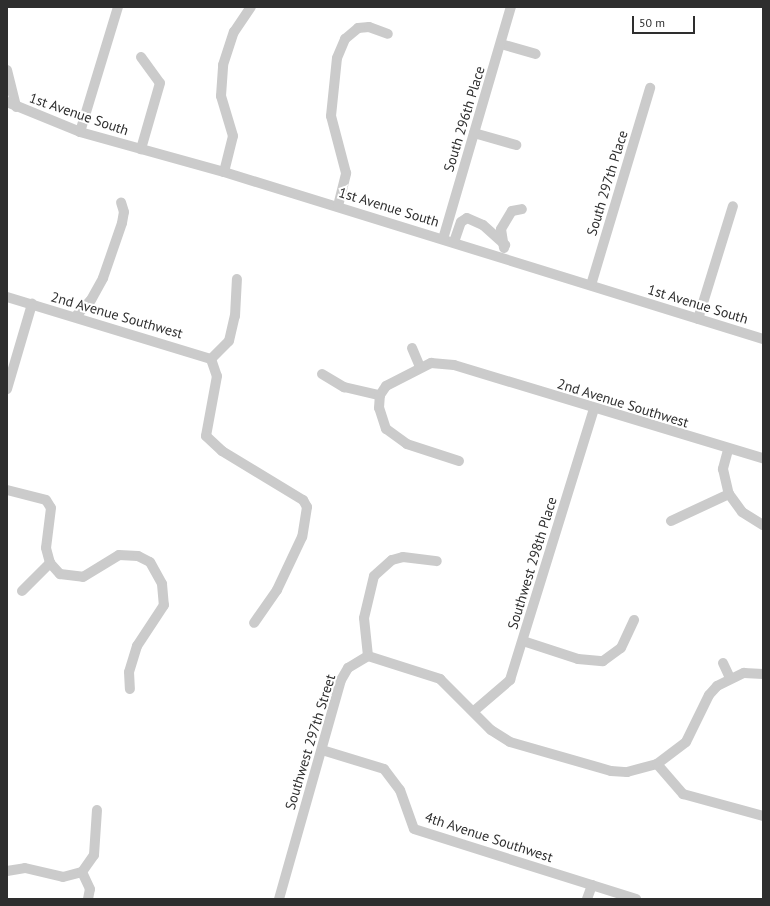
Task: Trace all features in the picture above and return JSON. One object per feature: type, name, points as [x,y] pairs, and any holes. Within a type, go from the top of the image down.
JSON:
[{"type":"street","points":[[80,132],[118,7]]},
{"type":"street","points":[[224,172],[233,136],[221,96],[222,74],[229,42],[251,7]]},
{"type":"street","name":"South 296th Place","points":[[443,239],[511,7]]},
{"type":"street","points":[[338,206],[346,173],[331,116],[337,58],[345,39],[358,28],[369,27],[388,34]]},
{"type":"street","points":[[501,44],[536,54]]},
{"type":"street","points":[[141,57],[160,83],[141,149]]},
{"type":"street","points":[[7,70],[16,107]]},
{"type":"street","name":"South 297th Place","points":[[591,285],[650,88]]},
{"type":"street","name":"1st Avenue South","points":[[7,102],[16,107],[80,132],[224,172],[338,206],[763,339]]},
{"type":"street","points":[[474,133],[516,145]]},
{"type":"street","points":[[75,317],[91,300],[103,278],[122,223],[124,212],[121,202]]},
{"type":"street","points":[[698,319],[733,206]]},
{"type":"street","points":[[502,257],[505,245],[501,229],[512,211],[522,209]]},
{"type":"street","points":[[454,242],[461,222],[467,218],[483,225],[505,245]]},
{"type":"street","points":[[237,279],[235,316],[229,340],[213,363],[206,436],[222,451],[303,500],[307,507],[302,537],[277,590],[254,623]]},
{"type":"street","name":"2nd Avenue Southwest","points":[[7,297],[75,317],[213,363]]},
{"type":"street","points":[[7,389],[32,304]]},
{"type":"street","points":[[412,348],[420,367]]},
{"type":"street","name":"2nd Avenue Southwest","points":[[380,395],[390,383],[420,367],[431,363],[461,367],[728,450],[763,458]]},
{"type":"street","points":[[322,374],[344,387],[380,395],[381,420],[392,435],[414,447],[460,460]]},
{"type":"street","name":"Southwest 298th Place","points":[[474,711],[510,680],[594,409]]},
{"type":"street","points":[[728,450],[723,469],[729,494],[742,512],[763,526]]},
{"type":"street","points":[[7,490],[46,500],[52,508],[46,548],[50,563],[60,574],[83,577],[118,555],[144,557],[162,584],[164,605],[137,646],[129,672],[130,689]]},
{"type":"street","points":[[671,521],[729,494]]},
{"type":"street","points":[[437,561],[403,557],[392,560],[374,576],[364,618],[368,656],[440,679],[474,711],[491,730],[510,742],[611,772],[627,772],[657,764],[686,742],[708,695],[730,678],[744,673],[763,674]]},
{"type":"street","points":[[22,591],[50,563]]},
{"type":"street","points":[[523,641],[578,659],[603,660],[621,648],[634,620]]},
{"type":"street","name":"Southwest 297th Street","points":[[279,899],[341,680],[348,668],[368,656]]},
{"type":"street","points":[[723,664],[730,678]]},
{"type":"street","name":"4th Avenue Southwest","points":[[322,750],[384,769],[400,790],[414,829],[636,899]]},
{"type":"street","points":[[657,764],[683,794],[763,816]]},
{"type":"street","points":[[7,870],[25,868],[63,876],[82,872],[94,855],[97,810]]},
{"type":"street","points":[[82,872],[90,889],[88,899]]},
{"type":"street","points":[[587,899],[592,884]]}]
